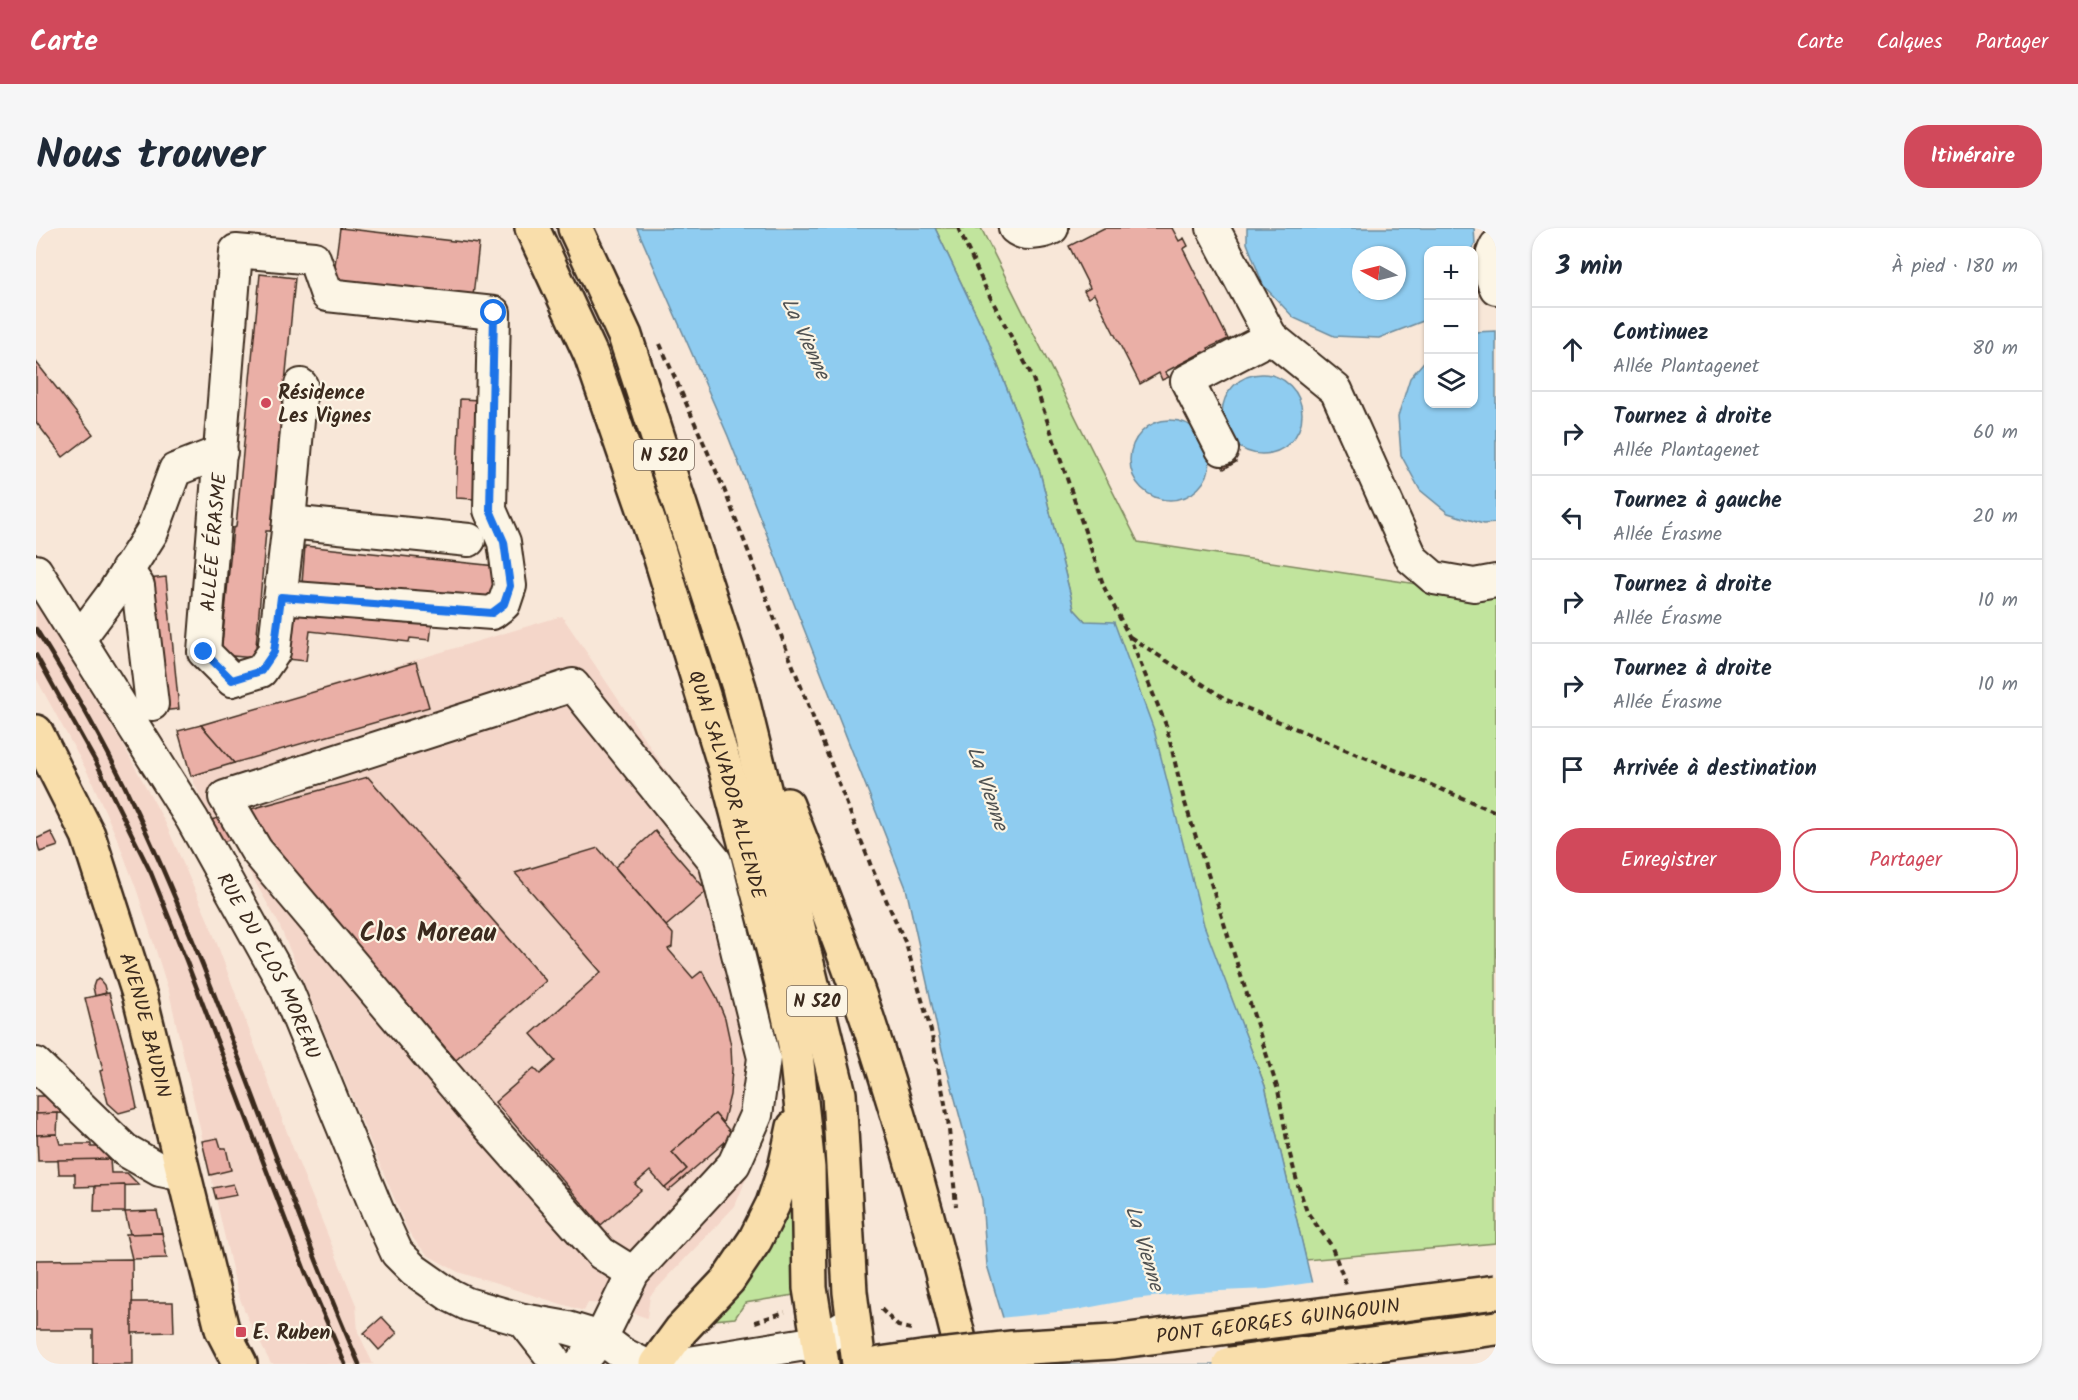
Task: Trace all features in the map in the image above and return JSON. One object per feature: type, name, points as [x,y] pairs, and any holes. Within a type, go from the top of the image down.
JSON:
[{"type":"main road","name":"QUAI SALVADOR ALLENDE","points":[[532,228],[591,355],[663,564],[726,770],[781,979],[795,1044],[808,1168],[810,1288],[820,1353]]},
{"type":"main road","name":"QUAI SALVADOR ALLENDE","points":[[575,228],[625,336],[739,687],[839,1094],[866,1313],[859,1364]]},
{"type":"main road","points":[[739,687],[866,1017],[910,1155],[965,1364]]},
{"type":"main road","name":"AVENUE BAUDIN","points":[[36,732],[88,835],[140,997],[222,1329],[240,1364]]},
{"type":"main road","points":[[656,1364],[681,1330],[728,1280],[755,1240],[773,1204],[785,1169],[800,1093]]},
{"type":"main road","name":"PONT GEORGES GUINGOUIN","points":[[880,1364],[922,1345],[1012,1348],[1113,1342],[1496,1292]]},
{"type":"main road","name":"PONT GEORGES GUINGOUIN","points":[[1230,1364],[1496,1328]]},
{"type":"main road","name":"AVENUE BAUDIN","points":[[221,1364],[222,1329]]},
{"type":"main road","points":[[1003,1364],[1113,1342]]},
{"type":"street","points":[[1015,228],[1019,232],[1043,232],[1052,228]]},
{"type":"street","points":[[1213,228],[1271,337],[1336,390],[1412,560],[1434,578],[1474,585],[1496,581]]},
{"type":"street","points":[[1496,246],[1490,265],[1492,280],[1496,288]]},
{"type":"street","name":"ALLÉE ÉRASME","points":[[281,597],[492,613],[504,604],[510,586],[504,542],[490,510],[494,313],[327,295],[314,258],[236,251],[204,652],[232,680],[261,671],[274,652],[302,385]]},
{"type":"street","points":[[1221,449],[1187,381],[1271,337]]},
{"type":"street","points":[[79,639],[112,595],[152,532],[175,470],[221,452]]},
{"type":"street","points":[[289,522],[469,540]]},
{"type":"street","points":[[127,570],[138,586],[152,704]]},
{"type":"street","name":"RUE DU CLOS MOREAU","points":[[36,571],[192,819],[287,990],[397,1253],[414,1270],[451,1296],[467,1304],[601,1338],[621,1353],[643,1364]]},
{"type":"street","points":[[580,1364],[601,1338],[633,1273],[734,1164],[756,1115],[764,1058],[715,861],[573,685],[225,797],[256,850],[480,1116],[602,1253],[633,1273]]},
{"type":"street","points":[[36,1064],[125,1150],[160,1170],[184,1175]]},
{"type":"street","points":[[683,1364],[820,1353],[866,1313]]},
{"type":"street","points":[[523,1320],[555,1364]]},
{"type":"path","points":[[958,228],[986,289],[1032,376],[1104,586],[1129,636],[1166,724],[1184,800],[1278,1090],[1289,1151],[1298,1185],[1307,1212],[1331,1245],[1349,1292]]},
{"type":"path","points":[[657,337],[724,489],[871,866],[906,944],[931,1031],[948,1119],[956,1208]]},
{"type":"path","points":[[1129,636],[1227,700],[1496,812]]},
{"type":"path","points":[[754,1322],[792,1309]]},
{"type":"path","points":[[866,1313],[898,1326],[922,1345]]},
{"type":"shaded area","points":[[36,598],[54,632],[121,741],[165,822],[210,925],[297,1159],[356,1305],[358,1332],[373,1364],[271,1364],[247,1317],[237,1291],[169,992],[137,891],[90,777],[36,678]]},
{"type":"shaded area","points":[[562,616],[723,855],[775,1088],[772,1126],[768,1125],[735,1206],[650,1296],[647,1318],[607,1304],[588,1303],[584,1311],[458,1272],[429,1256],[418,1245],[408,1231],[278,922],[231,840],[221,842],[191,776],[178,731]]},
{"type":"green space","points":[[935,228],[981,228],[1138,542],[1496,596],[1496,1243],[1306,1260],[1265,1086],[1085,621],[1074,609],[1040,472],[985,333]]},
{"type":"green space","points":[[793,1189],[800,1294],[745,1303],[735,1318],[713,1320],[759,1266]]},
{"type":"water","name":"La Vienne","points":[[637,228],[935,228],[985,333],[1040,472],[1074,609],[1085,621],[1114,622],[1154,730],[1204,925],[1265,1086],[1331,1364],[1017,1364],[987,1265],[982,1200],[942,1050],[906,888],[728,436]]},
{"type":"water","points":[[1247,228],[1474,228],[1474,246],[1424,246],[1424,320],[1379,338],[1334,336],[1294,318],[1263,285],[1247,243]]},
{"type":"water","points":[[1496,331],[1496,523],[1483,524],[1448,513],[1420,490],[1401,455],[1398,416],[1410,378],[1424,362],[1424,408],[1478,408],[1478,332]]},
{"type":"water","points":[[1262,374],[1277,377],[1290,386],[1299,399],[1302,414],[1299,429],[1290,442],[1277,451],[1262,454],[1247,451],[1234,442],[1225,429],[1222,414],[1225,399],[1234,386],[1247,377]]},
{"type":"water","points":[[1170,420],[1185,423],[1198,432],[1207,445],[1210,460],[1207,475],[1198,488],[1185,497],[1170,500],[1155,497],[1142,488],[1133,475],[1130,460],[1133,445],[1142,432],[1155,423]]},
{"type":"pier","points":[[1315,1282],[1334,1364],[1014,1364],[1000,1318],[1076,1310],[1133,1299],[1197,1292],[1267,1289]]},
{"type":"building","points":[[340,228],[479,244],[473,296],[333,280]]},
{"type":"building","points":[[1104,228],[1172,228],[1179,241],[1184,238],[1188,246],[1183,249],[1228,339],[1208,348],[1212,355],[1207,358],[1203,352],[1165,372],[1169,377],[1162,380],[1159,373],[1140,384],[1094,294],[1088,298],[1084,291],[1090,288],[1069,246]]},
{"type":"building","name":"Résidence Les Vignes","points":[[260,274],[295,278],[271,531],[266,531],[255,658],[221,655],[233,528],[236,527]]},
{"type":"building","points":[[36,362],[93,434],[63,457],[36,422]]},
{"type":"building","points":[[460,399],[480,400],[475,499],[456,498]]},
{"type":"building","points":[[1229,450],[1236,462],[1224,469],[1217,456]]},
{"type":"building","points":[[305,546],[496,566],[492,601],[302,583]]},
{"type":"building","points":[[166,577],[179,709],[160,711],[148,579]]},
{"type":"building","points":[[291,610],[432,624],[430,640],[410,638],[409,642],[310,631],[306,661],[287,659]]},
{"type":"building","points":[[416,662],[429,707],[234,763],[201,725]]},
{"type":"building","points":[[201,725],[234,763],[191,776],[178,731]]},
{"type":"building","points":[[368,777],[546,981],[456,1060],[259,832],[221,842],[211,820]]},
{"type":"building","points":[[655,831],[707,891],[666,926],[615,867]]},
{"type":"building","points":[[51,832],[58,846],[40,852],[36,839]]},
{"type":"building","points":[[598,848],[673,934],[672,947],[668,949],[693,978],[702,971],[725,1018],[731,1046],[732,1069],[730,1095],[723,1123],[715,1114],[672,1152],[687,1169],[665,1188],[650,1171],[635,1184],[641,1190],[601,1225],[495,1102],[534,1068],[540,1074],[555,1061],[531,1034],[601,972],[515,873]]},
{"type":"building","points":[[99,979],[106,993],[95,996],[93,987],[95,981]]},
{"type":"building","points":[[109,993],[137,1108],[119,1113],[108,1103],[100,1071],[103,1070],[85,998]]},
{"type":"building","points":[[36,1096],[48,1096],[65,1113],[36,1114]]},
{"type":"building","points":[[58,1113],[57,1134],[36,1135],[36,1114]]},
{"type":"building","points":[[715,1114],[733,1135],[668,1191],[665,1188],[687,1169],[672,1152]]},
{"type":"building","points":[[57,1134],[60,1144],[91,1144],[91,1147],[100,1147],[112,1160],[38,1161],[37,1135]]},
{"type":"building","points":[[218,1138],[221,1148],[226,1148],[231,1170],[210,1175],[202,1141]]},
{"type":"building","points":[[110,1159],[111,1173],[127,1173],[139,1185],[75,1187],[75,1174],[59,1174],[58,1160]]},
{"type":"building","points":[[233,1184],[237,1195],[216,1199],[213,1188]]},
{"type":"building","points":[[125,1185],[125,1212],[94,1212],[95,1186]]},
{"type":"building","points":[[157,1211],[162,1233],[130,1234],[125,1212]]},
{"type":"building","points":[[162,1233],[167,1258],[132,1259],[126,1234]]},
{"type":"building","points":[[132,1259],[133,1364],[93,1364],[93,1330],[36,1330],[36,1260]]},
{"type":"building","points":[[132,1302],[173,1302],[174,1332],[132,1333]]},
{"type":"building","points":[[382,1317],[397,1333],[379,1350],[364,1333]]},
{"type":"railway","points":[[36,629],[77,696],[114,765],[167,880],[359,1364]]},
{"type":"railway","points":[[36,655],[98,766],[151,873],[305,1271],[345,1364]]},
{"type":"place","name":"Résidence Les Vignes","points":[[266,403]]},
{"type":"place","name":"E. Ruben","points":[[241,1332]]},
{"type":"district","name":"Clos Moreau","points":[[428,932]]},
{"type":"route","points":[[204,652],[232,680],[261,671],[274,652],[281,597],[492,613],[504,604],[510,586],[504,542],[490,510],[494,313]]}]
